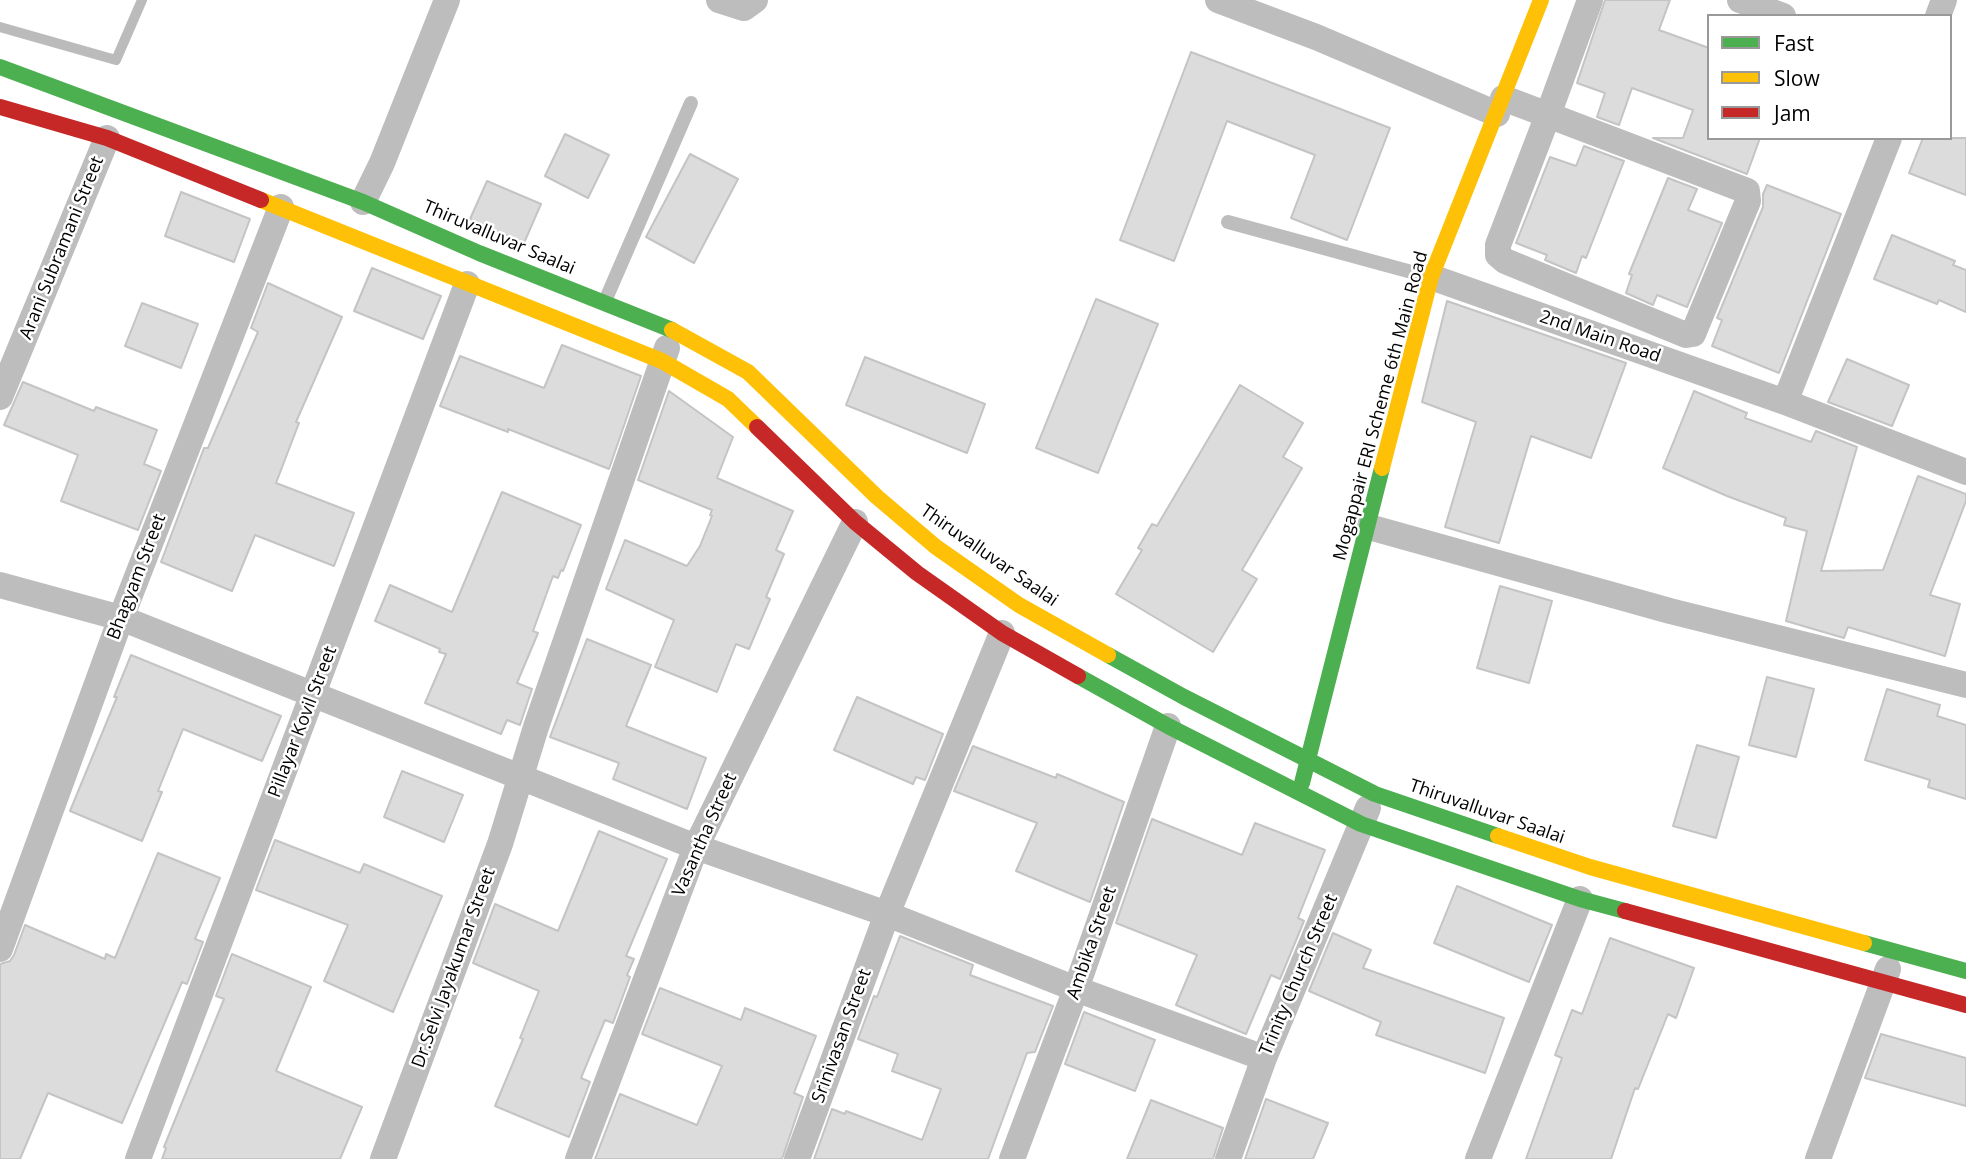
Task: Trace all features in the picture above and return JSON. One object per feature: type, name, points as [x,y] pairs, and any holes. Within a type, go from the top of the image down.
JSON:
[{"type":"main road","name":"Mogappair ERI Scheme 6th Main Road","points":[[1300,791],[1431,277],[1541,0]]},
{"type":"main road","name":"Thiruvalluvar Saalai","points":[[0,67],[363,202],[479,253],[673,330],[748,372],[877,497],[936,547],[1019,605],[1184,697],[1375,794],[1590,867],[1966,971]]},
{"type":"main road","points":[[0,107],[107,138],[662,361],[728,399],[855,522],[917,573],[1002,634],[1168,726],[1361,824],[1580,899],[1966,1005]]},
{"type":"street","points":[[363,202],[382,163],[447,0]]},
{"type":"street","points":[[719,0],[744,8],[755,0]]},
{"type":"street","points":[[1227,2],[1500,106],[1548,115],[1747,191],[1748,201],[1693,334],[1686,335],[1505,261],[1498,255],[1498,244],[1548,115],[1590,0]]},
{"type":"street","points":[[1740,0],[1778,14]]},
{"type":"street","name":"Arani Subramani Street","points":[[0,397],[107,138]]},
{"type":"street","points":[[1785,402],[1888,140]]},
{"type":"street","name":"Bhagyam Street","points":[[0,949],[121,618],[281,207]]},
{"type":"street","name":"2nd Main Road","points":[[1431,277],[1964,465]]},
{"type":"street","name":"Pillayar Kovil Street","points":[[138,1159],[467,284]]},
{"type":"street","name":"Dr.Selvi Jayakumar Street","points":[[383,1159],[500,844],[536,727],[673,330]]},
{"type":"street","name":"Vasantha Street","points":[[578,1159],[696,847],[855,522]]},
{"type":"street","points":[[1368,527],[1670,611],[1966,685]]},
{"type":"street","points":[[0,586],[121,618],[696,847],[887,914],[1076,989],[1264,1058]]},
{"type":"street","name":"Srinivasan Street","points":[[797,1159],[887,914],[1002,634]]},
{"type":"street","name":"Ambika Street","points":[[1012,1159],[1076,989],[1168,726]]},
{"type":"street","name":"Trinity Church Street","points":[[1228,1159],[1264,1058],[1375,794]]},
{"type":"street","points":[[1478,1159],[1580,899]]},
{"type":"street","points":[[1818,1159],[1884,982],[1893,950]]},
{"type":"lane","points":[[604,302],[691,103]]},
{"type":"lane","name":"2nd Main Road","points":[[1228,222],[1431,277]]},
{"type":"building","points":[[1605,0],[1670,0],[1659,30],[1707,47],[1707,140],[1759,140],[1747,174],[1653,138],[1683,138],[1693,110],[1632,88],[1619,125],[1597,117],[1605,93],[1577,83]]},
{"type":"building","points":[[1191,52],[1390,128],[1347,240],[1291,218],[1315,155],[1227,121],[1174,261],[1120,240]]},
{"type":"building","points":[[565,134],[609,155],[588,198],[545,176]]},
{"type":"building","points":[[1966,138],[1966,195],[1909,173],[1922,140]]},
{"type":"building","points":[[1584,146],[1624,161],[1586,258],[1582,256],[1576,273],[1545,260],[1547,255],[1516,243],[1550,157],[1576,166]]},
{"type":"building","points":[[690,154],[738,179],[694,263],[646,237]]},
{"type":"building","points":[[1668,178],[1697,189],[1688,210],[1722,223],[1687,307],[1657,295],[1653,305],[1626,293],[1632,275],[1629,274]]},
{"type":"building","points":[[487,181],[541,204],[524,243],[470,219]]},
{"type":"building","points":[[1767,185],[1841,214],[1779,373],[1712,346],[1722,320],[1717,318],[1763,207],[1763,194]]},
{"type":"building","points":[[181,192],[250,219],[234,262],[165,236]]},
{"type":"building","points":[[1892,235],[1955,261],[1953,265],[1966,270],[1966,312],[1939,300],[1937,304],[1874,279]]},
{"type":"building","points":[[372,268],[441,296],[423,339],[354,311]]},
{"type":"building","points":[[268,283],[342,317],[296,422],[299,423],[276,483],[354,513],[334,566],[255,535],[232,591],[161,562],[204,448],[208,448],[258,332],[251,328]]},
{"type":"building","points":[[1096,299],[1158,324],[1098,473],[1036,448]]},
{"type":"building","points":[[1447,301],[1626,363],[1591,458],[1531,436],[1499,543],[1445,527],[1476,422],[1422,402]]},
{"type":"building","points":[[142,303],[198,324],[181,368],[125,346]]},
{"type":"building","points":[[562,345],[641,376],[609,469],[508,429],[508,432],[440,406],[460,356],[544,388]]},
{"type":"building","points":[[865,357],[985,404],[967,453],[846,405]]},
{"type":"building","points":[[1847,359],[1909,385],[1892,426],[1828,402]]},
{"type":"building","points":[[23,382],[94,411],[96,407],[157,430],[144,464],[161,471],[138,530],[61,501],[78,455],[4,425]]},
{"type":"building","points":[[1240,385],[1303,423],[1283,457],[1302,468],[1242,570],[1257,579],[1213,652],[1116,594],[1142,550],[1138,548],[1152,524],[1157,526]]},
{"type":"building","points":[[669,391],[733,437],[717,478],[793,511],[776,550],[784,554],[766,597],[770,599],[749,649],[736,644],[717,692],[655,667],[674,620],[606,589],[625,540],[687,566],[700,546],[712,516],[712,510],[638,480]]},
{"type":"building","points":[[1694,391],[1747,413],[1745,418],[1811,442],[1816,431],[1857,447],[1821,571],[1883,570],[1918,476],[1966,494],[1966,501],[1930,595],[1960,604],[1945,656],[1848,627],[1844,638],[1786,621],[1807,531],[1784,525],[1786,518],[1663,468]]},
{"type":"building","points":[[502,492],[581,525],[563,571],[561,570],[558,578],[553,576],[533,631],[538,633],[517,683],[532,689],[520,725],[507,720],[501,734],[425,703],[446,654],[375,621],[390,585],[452,612]]},
{"type":"building","points":[[1500,586],[1552,601],[1529,683],[1477,668]]},
{"type":"building","points":[[587,639],[651,665],[626,726],[706,758],[687,809],[613,779],[619,763],[550,737]]},
{"type":"building","points":[[131,655],[281,716],[262,761],[183,729],[158,791],[162,792],[142,841],[70,811],[117,697],[114,697]]},
{"type":"building","points":[[1767,677],[1814,689],[1796,757],[1749,745]]},
{"type":"building","points":[[1887,689],[1940,705],[1937,716],[1966,725],[1966,799],[1928,787],[1930,780],[1865,760]]},
{"type":"building","points":[[857,697],[943,734],[925,780],[916,777],[913,784],[834,750]]},
{"type":"building","points":[[1697,745],[1739,757],[1716,838],[1673,826]]},
{"type":"building","points":[[973,746],[1056,778],[1057,774],[1124,802],[1090,902],[1016,871],[1037,823],[954,791]]},
{"type":"building","points":[[402,771],[463,795],[444,842],[384,817]]},
{"type":"building","points":[[1152,819],[1242,855],[1255,823],[1325,850],[1298,918],[1304,921],[1280,979],[1271,975],[1246,1034],[1176,1005],[1197,955],[1116,923]]},
{"type":"building","points":[[599,831],[667,859],[626,956],[634,959],[613,1023],[605,1020],[581,1078],[590,1082],[569,1137],[495,1106],[523,1039],[520,1038],[539,991],[473,963],[495,904],[558,931]]},
{"type":"building","points":[[275,840],[360,873],[364,864],[442,896],[393,1012],[324,981],[348,925],[256,890]]},
{"type":"building","points":[[158,853],[220,878],[195,939],[203,942],[187,984],[182,982],[122,1123],[48,1093],[20,1159],[0,1159],[0,964],[10,961],[14,955],[25,925],[105,959],[106,954],[115,958]]},
{"type":"building","points":[[1457,886],[1552,925],[1529,982],[1434,943]]},
{"type":"building","points":[[1333,933],[1371,950],[1363,968],[1504,1018],[1485,1073],[1376,1035],[1381,1022],[1309,991]]},
{"type":"building","points":[[900,936],[973,965],[970,975],[1053,1006],[1035,1052],[1027,1053],[988,1159],[814,1159],[832,1109],[845,1114],[846,1111],[922,1140],[941,1089],[892,1071],[898,1054],[858,1039]]},
{"type":"building","points":[[1610,938],[1694,968],[1676,1018],[1668,1014],[1638,1089],[1635,1088],[1611,1159],[1526,1159],[1562,1058],[1555,1055],[1572,1010],[1582,1014]]},
{"type":"building","points":[[232,954],[311,987],[276,1071],[362,1107],[340,1159],[162,1159],[166,1148],[164,1147],[224,999],[216,996]]},
{"type":"building","points":[[660,988],[741,1020],[745,1008],[816,1036],[794,1093],[803,1097],[782,1159],[595,1159],[620,1094],[697,1125],[722,1066],[642,1034]]},
{"type":"building","points":[[1084,1012],[1155,1040],[1135,1091],[1065,1064]]},
{"type":"building","points":[[1881,1034],[1966,1058],[1966,1106],[1865,1078]]},
{"type":"building","points":[[1266,1099],[1328,1123],[1313,1159],[1245,1159]]},
{"type":"building","points":[[1151,1100],[1223,1128],[1213,1159],[1127,1159]]},
{"type":"waterway","points":[[0,27],[116,60],[142,0]]},
{"type":"traffic: fast","points":[[0,67],[363,202],[479,253],[672,330]]},
{"type":"traffic: fast","points":[[1302,783],[1382,468]]},
{"type":"traffic: fast","points":[[1108,655],[1184,697],[1375,794],[1498,836]]},
{"type":"traffic: fast","points":[[1078,676],[1168,726],[1361,824],[1580,899],[1625,911]]},
{"type":"traffic: fast","points":[[1864,943],[1966,971]]},
{"type":"traffic: slow","points":[[1382,468],[1431,277],[1541,0]]},
{"type":"traffic: slow","points":[[261,200],[662,361],[728,399],[757,427]]},
{"type":"traffic: slow","points":[[672,330],[748,372],[877,497],[936,547],[1019,605],[1108,655]]},
{"type":"traffic: slow","points":[[1498,836],[1590,867],[1864,943]]},
{"type":"traffic: jam","points":[[0,107],[107,138],[261,200]]},
{"type":"traffic: jam","points":[[757,427],[855,522],[917,573],[1002,633],[1078,676]]},
{"type":"traffic: jam","points":[[1625,911],[1966,1005]]}]
